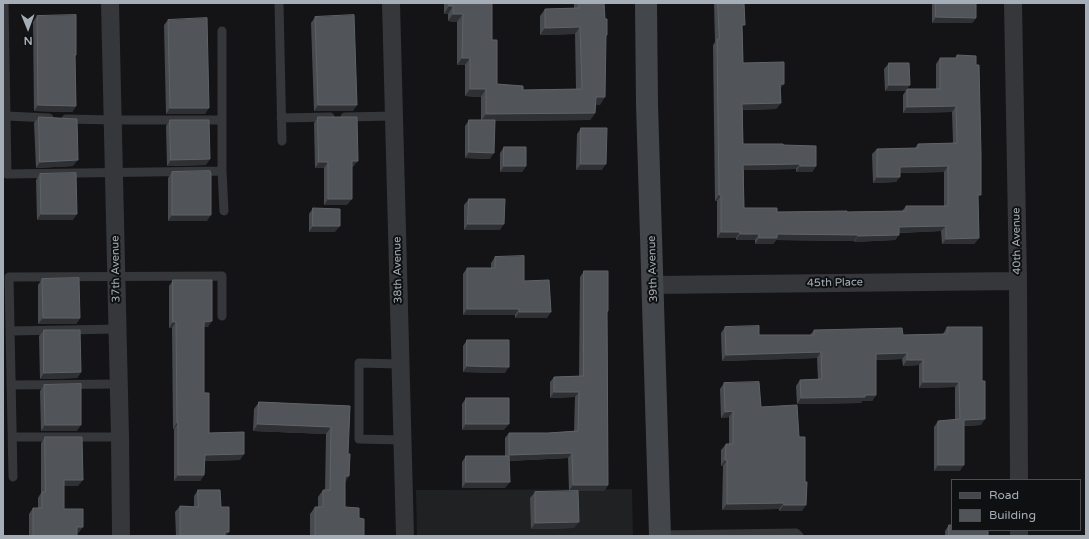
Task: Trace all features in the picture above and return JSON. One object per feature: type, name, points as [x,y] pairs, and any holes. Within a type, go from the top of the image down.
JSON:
[{"type":"main road","name":"39th Avenue","points":[[646,3],[647,104],[660,536]]},
{"type":"street","name":"37th Avenue","points":[[110,3],[118,329],[121,536]]},
{"type":"street","name":"38th Avenue","points":[[391,3],[405,536]]},
{"type":"street","name":"40th Avenue","points":[[1013,3],[1018,281],[1019,479]]},
{"type":"street","name":"45th Place","points":[[653,285],[1018,281]]},
{"type":"lane","points":[[4,3],[7,174],[222,171]]},
{"type":"lane","points":[[279,3],[282,141]]},
{"type":"lane","points":[[222,31],[222,171],[224,211]]},
{"type":"lane","points":[[6,116],[113,120],[222,120]]},
{"type":"lane","points":[[281,118],[394,116]]},
{"type":"lane","points":[[13,477],[9,277],[222,276],[222,316]]},
{"type":"lane","points":[[10,331],[118,329]]},
{"type":"lane","points":[[400,364],[359,363],[359,439],[402,440]]},
{"type":"lane","points":[[11,384],[119,384]]},
{"type":"lane","points":[[12,437],[120,438]]},
{"type":"lane","points":[[660,536],[796,533],[799,536]]},
{"type":"shaded area","points":[[632,489],[633,536],[417,536],[416,490]]},
{"type":"building","points":[[450,3],[492,3],[492,40],[497,40],[497,84],[523,86],[523,90],[582,89],[580,27],[545,28],[545,9],[579,8],[579,3],[604,3],[605,19],[607,19],[605,97],[596,97],[595,113],[486,114],[486,89],[470,89],[470,58],[462,58],[463,14],[453,14],[453,6],[449,6]]},
{"type":"building","points":[[718,3],[744,3],[745,25],[742,25],[743,63],[784,62],[784,84],[780,84],[781,103],[742,104],[743,144],[816,146],[816,166],[800,166],[800,164],[743,165],[744,208],[777,208],[777,212],[847,212],[906,211],[906,206],[948,206],[948,166],[900,167],[900,177],[877,177],[877,149],[918,148],[918,144],[957,143],[956,106],[907,107],[907,89],[940,89],[940,58],[957,58],[957,55],[976,56],[976,65],[979,65],[981,155],[981,195],[978,195],[979,238],[946,239],[946,226],[899,227],[899,235],[858,236],[777,234],[777,238],[759,238],[759,234],[721,232],[721,195],[719,195]]},
{"type":"building","points":[[936,3],[976,3],[976,18],[936,17]]},
{"type":"building","points":[[76,15],[76,106],[38,105],[37,16]]},
{"type":"building","points":[[354,15],[357,105],[318,105],[315,17]]},
{"type":"building","points":[[207,18],[209,108],[170,108],[168,20]]},
{"type":"building","points":[[889,63],[909,63],[910,85],[889,85]]},
{"type":"building","points":[[39,117],[77,119],[78,160],[40,162]]},
{"type":"building","points":[[318,117],[357,117],[358,161],[352,161],[352,199],[328,199],[328,162],[319,162]]},
{"type":"building","points":[[170,120],[209,120],[210,159],[171,160]]},
{"type":"building","points":[[469,120],[495,120],[494,153],[469,152]]},
{"type":"building","points":[[581,128],[607,128],[606,164],[581,164]]},
{"type":"building","points":[[504,147],[526,147],[526,166],[504,166]]},
{"type":"building","points":[[210,171],[211,215],[172,215],[172,172]]},
{"type":"building","points":[[76,173],[77,214],[41,214],[40,174]]},
{"type":"building","points":[[469,199],[505,199],[504,224],[468,224]]},
{"type":"building","points":[[313,208],[340,209],[340,226],[313,226]]},
{"type":"building","points":[[524,256],[524,281],[549,280],[551,312],[519,312],[519,309],[467,309],[467,268],[495,268],[495,257]]},
{"type":"building","points":[[584,271],[608,271],[608,485],[573,485],[572,453],[509,455],[509,433],[578,431],[579,392],[554,392],[554,377],[583,376]]},
{"type":"building","points":[[79,278],[80,318],[43,318],[42,279]]},
{"type":"building","points":[[173,280],[212,280],[212,321],[204,322],[204,393],[209,393],[209,433],[244,432],[244,454],[205,455],[204,475],[178,475],[176,322],[173,322]]},
{"type":"building","points":[[759,326],[759,335],[814,335],[814,330],[902,328],[903,335],[947,334],[947,327],[982,327],[982,381],[985,381],[985,419],[964,420],[964,465],[938,465],[938,421],[960,419],[959,382],[923,382],[923,360],[907,360],[907,353],[876,354],[876,395],[865,395],[865,397],[801,398],[800,380],[822,379],[821,352],[726,355],[725,327]]},
{"type":"building","points":[[44,330],[80,330],[81,372],[44,373]]},
{"type":"building","points":[[467,340],[509,340],[509,367],[467,366]]},
{"type":"building","points":[[759,382],[761,407],[797,405],[799,437],[805,437],[805,482],[807,482],[806,505],[784,505],[784,503],[727,504],[727,460],[725,460],[726,444],[733,444],[733,411],[725,412],[724,383]]},
{"type":"building","points":[[81,384],[81,425],[45,425],[44,385]]},
{"type":"building","points":[[466,398],[509,398],[509,424],[466,424]]},
{"type":"building","points":[[259,402],[350,406],[348,454],[350,454],[349,476],[345,476],[345,507],[359,508],[359,518],[364,519],[364,536],[315,536],[315,507],[323,507],[323,490],[330,490],[331,427],[258,424]]},
{"type":"building","points":[[45,437],[82,437],[83,480],[64,480],[64,509],[83,509],[83,527],[77,527],[77,536],[33,536],[33,508],[42,508],[42,492],[45,492]]},
{"type":"building","points":[[466,456],[509,456],[510,482],[466,482]]},
{"type":"building","points":[[198,490],[220,490],[221,507],[229,507],[229,532],[225,532],[225,536],[180,536],[180,506],[198,507]]},
{"type":"building","points":[[578,491],[579,522],[535,523],[535,492]]},
{"type":"building","points":[[949,525],[951,525],[951,531],[988,531],[988,536],[949,536]]}]
